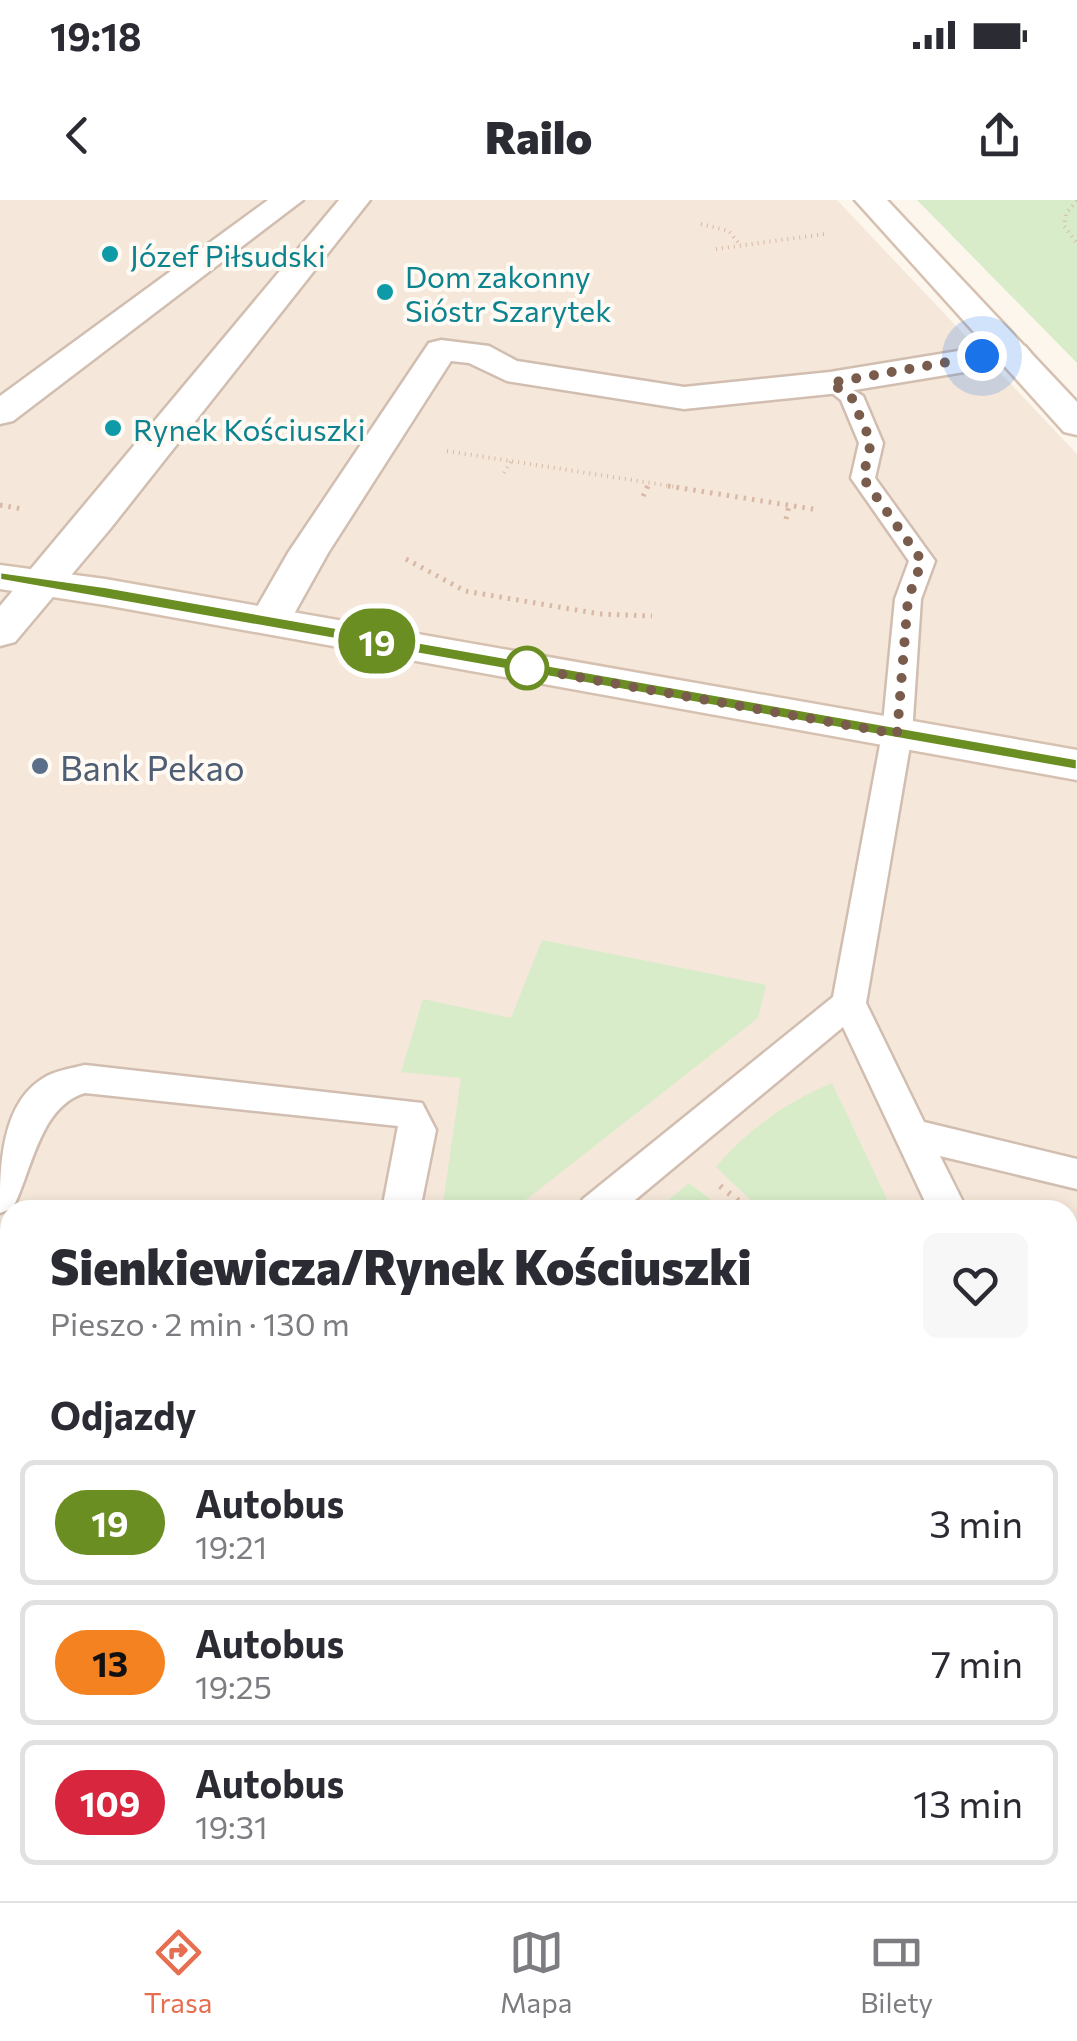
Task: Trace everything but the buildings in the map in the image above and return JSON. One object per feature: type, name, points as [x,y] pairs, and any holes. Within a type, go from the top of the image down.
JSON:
[{"type":"street","points":[[0,414],[288,200]]},
{"type":"street","points":[[0,632],[354,200]]},
{"type":"street","points":[[870,200],[1077,424]]},
{"type":"street","points":[[270,621],[308,553],[441,350],[477,353],[507,370],[684,398],[830,383],[1013,353]]},
{"type":"street","points":[[0,576],[1077,765]]},
{"type":"lane","points":[[830,383],[851,396],[871,442],[863,478],[922,561],[908,599],[897,734],[849,1004],[944,1200]]},
{"type":"lane","points":[[608,1200],[849,1004]]},
{"type":"lane","points":[[0,1197],[40,1101],[60,1086],[86,1079],[409,1113],[418,1130],[403,1200]]},
{"type":"lane","points":[[914,1134],[1077,1174]]},
{"type":"path","points":[[1077,201],[1066,214],[1064,226],[1077,243]]},
{"type":"path","points":[[701,224],[729,231],[740,246]]},
{"type":"path","points":[[716,249],[836,232]]},
{"type":"path","points":[[436,449],[895,521]]},
{"type":"path","points":[[504,474],[511,461]]},
{"type":"path","points":[[643,496],[648,483]]},
{"type":"path","points":[[786,519],[789,505]]},
{"type":"path","points":[[406,558],[465,591],[600,614],[652,616]]},
{"type":"shaded area","points":[[0,200],[837,200],[1077,454],[1077,1200],[0,1200]]},
{"type":"green space","points":[[917,200],[1077,200],[1077,363]]},
{"type":"green space","points":[[542,940],[766,985],[758,1018],[526,1200],[443,1200],[461,1078],[401,1072],[423,999],[511,1018]]},
{"type":"green space","points":[[832,1083],[887,1200],[751,1200],[716,1167],[769,1118]]},
{"type":"green space","points":[[689,1183],[711,1200],[668,1200]]},
{"type":"bus line","name":"19","points":[[0,577],[106,592],[1077,765]]},
{"type":"place","name":"Józef Piłsudski","points":[[110,254]]},
{"type":"place","name":"Dom zakonny Sióstr Szarytek","points":[[385,292]]},
{"type":"place","name":"Rynek Kościuszki","points":[[113,428]]},
{"type":"place","name":"Bank Pekao","points":[[40,766]]},
{"type":"route","points":[[527,668],[897,734],[908,599],[922,561],[863,478],[871,442],[851,396],[830,383],[982,356]]}]
